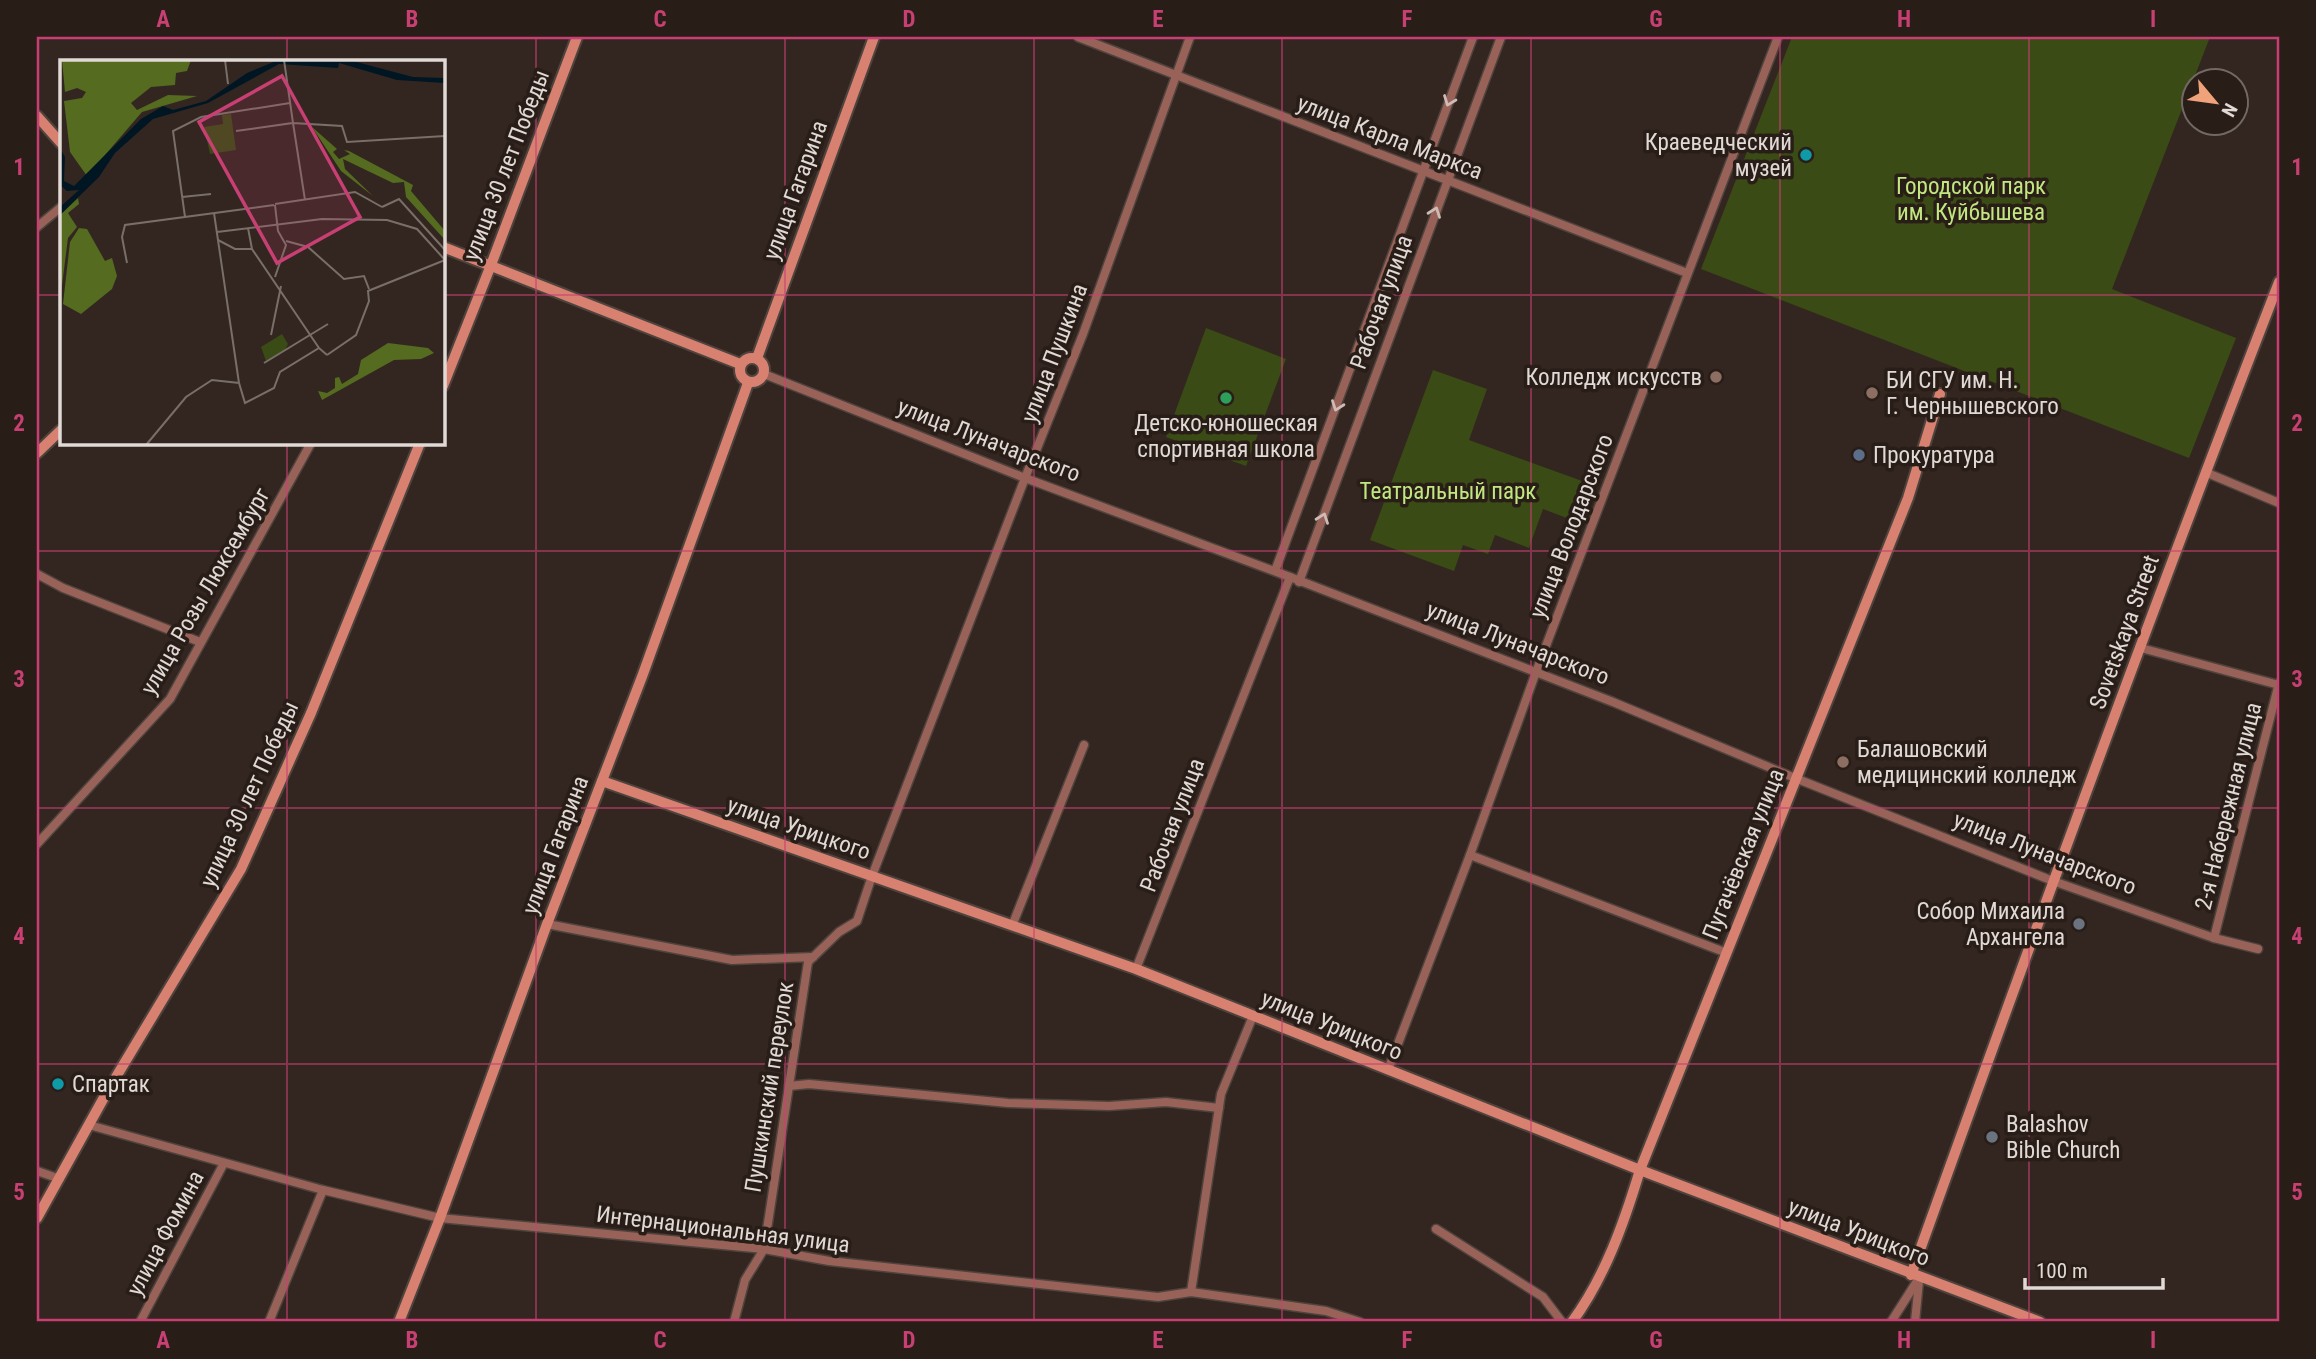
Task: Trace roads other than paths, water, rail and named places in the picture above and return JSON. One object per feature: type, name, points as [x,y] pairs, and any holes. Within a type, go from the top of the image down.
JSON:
[{"type":"street","name":"улица 30 лет Победы","points":[[444,383],[577,37]]},
{"type":"street","name":"улица Гагарина","points":[[757,358],[874,37]]},
{"type":"street","name":"улица Карла Маркса","points":[[1078,37],[1687,272]]},
{"type":"street","name":"улица Пушкина","points":[[872,876],[1083,334],[1190,37]]},
{"type":"street","name":"Рабочая улица","points":[[1275,572],[1473,37]]},
{"type":"street","name":"Рабочая улица","points":[[1299,582],[1501,37]]},
{"type":"street","name":"улица Володарского","points":[[1388,1070],[1687,272],[1778,37]]},
{"type":"street","points":[[37,116],[60,142]]},
{"type":"street","points":[[37,227],[60,208]]},
{"type":"street","points":[[444,247],[740,365]]},
{"type":"street","name":"Sovetskaya Street","points":[[1915,1276],[2053,881],[2205,472],[2279,282]]},
{"type":"street","points":[[747,358],[757,358],[763,365],[764,374],[758,382],[748,383],[742,379],[740,365],[747,358]]},
{"type":"street","name":"улица Луначарского","points":[[764,374],[1025,478],[1536,672],[2053,881],[2214,938],[2258,949]]},
{"type":"street","name":"улица Гагарина","points":[[399,1322],[440,1218],[748,383]]},
{"type":"street","name":"Пугачёвская улица","points":[[1572,1322],[1588,1300],[1625,1220],[1640,1170],[1908,498],[1940,394]]},
{"type":"street","points":[[37,453],[60,431]]},
{"type":"street","name":"улица Розы Люксембург","points":[[37,844],[170,699],[311,444]]},
{"type":"street","name":"улица 30 лет Победы","points":[[37,1218],[89,1125],[242,869],[311,713],[420,444]]},
{"type":"street","points":[[2205,472],[2279,503]]},
{"type":"street","points":[[37,574],[63,588],[200,642]]},
{"type":"street","name":"Рабочая улица","points":[[1136,969],[1290,577]]},
{"type":"street","points":[[2141,648],[2279,684]]},
{"type":"street","name":"2-я Набережная улица","points":[[2214,938],[2279,684]]},
{"type":"street","points":[[1012,926],[1084,745]]},
{"type":"street","name":"улица Урицкого","points":[[602,781],[1136,969],[1640,1170],[2040,1322]]},
{"type":"street","points":[[1470,855],[1727,953]]},
{"type":"street","name":"Пушкинский переулок","points":[[734,1322],[745,1280],[764,1249],[808,962],[839,932],[857,922],[872,876]]},
{"type":"street","points":[[547,924],[732,960],[813,957]]},
{"type":"street","points":[[1191,1292],[1221,1094],[1253,1016]]},
{"type":"street","points":[[789,1086],[809,1084],[1008,1103],[1109,1106],[1166,1102],[1219,1108]]},
{"type":"street","name":"Интернациональная улица","points":[[89,1125],[323,1190],[440,1218],[764,1249],[829,1262],[1158,1297],[1191,1292],[1326,1311],[1360,1322]]},
{"type":"street","name":"улица Фомина","points":[[140,1322],[224,1163]]},
{"type":"street","points":[[37,1171],[60,1179]]},
{"type":"street","points":[[269,1322],[323,1190]]},
{"type":"street","points":[[1436,1229],[1543,1297],[1562,1322]]},
{"type":"street","points":[[1891,1322],[1915,1276]]},
{"type":"street","points":[[1915,1276],[1915,1322]]},
{"type":"place","name":"Краеведческий музей","points":[[1806,155]]},
{"type":"place","name":"Колледж искусств","points":[[1716,377]]},
{"type":"place","name":"БИ СГУ им. Н. Г. Чернышевского","points":[[1872,393]]},
{"type":"place","name":"Детско-юношеская спортивная школа","points":[[1226,398]]},
{"type":"place","name":"Прокуратура","points":[[1859,455]]},
{"type":"place","name":"Балашовский медицинский колледж","points":[[1843,762]]},
{"type":"place","name":"Собор Михаила Архангела","points":[[2079,924]]},
{"type":"place","name":"Спартак","points":[[58,1084]]},
{"type":"place","name":"Balashov Bible Church","points":[[1992,1137]]},
{"type":"park label","name":"Городской парк им. Куйбышева","points":[[1971,199]]},
{"type":"park label","name":"Театральный парк","points":[[1448,491]]}]
